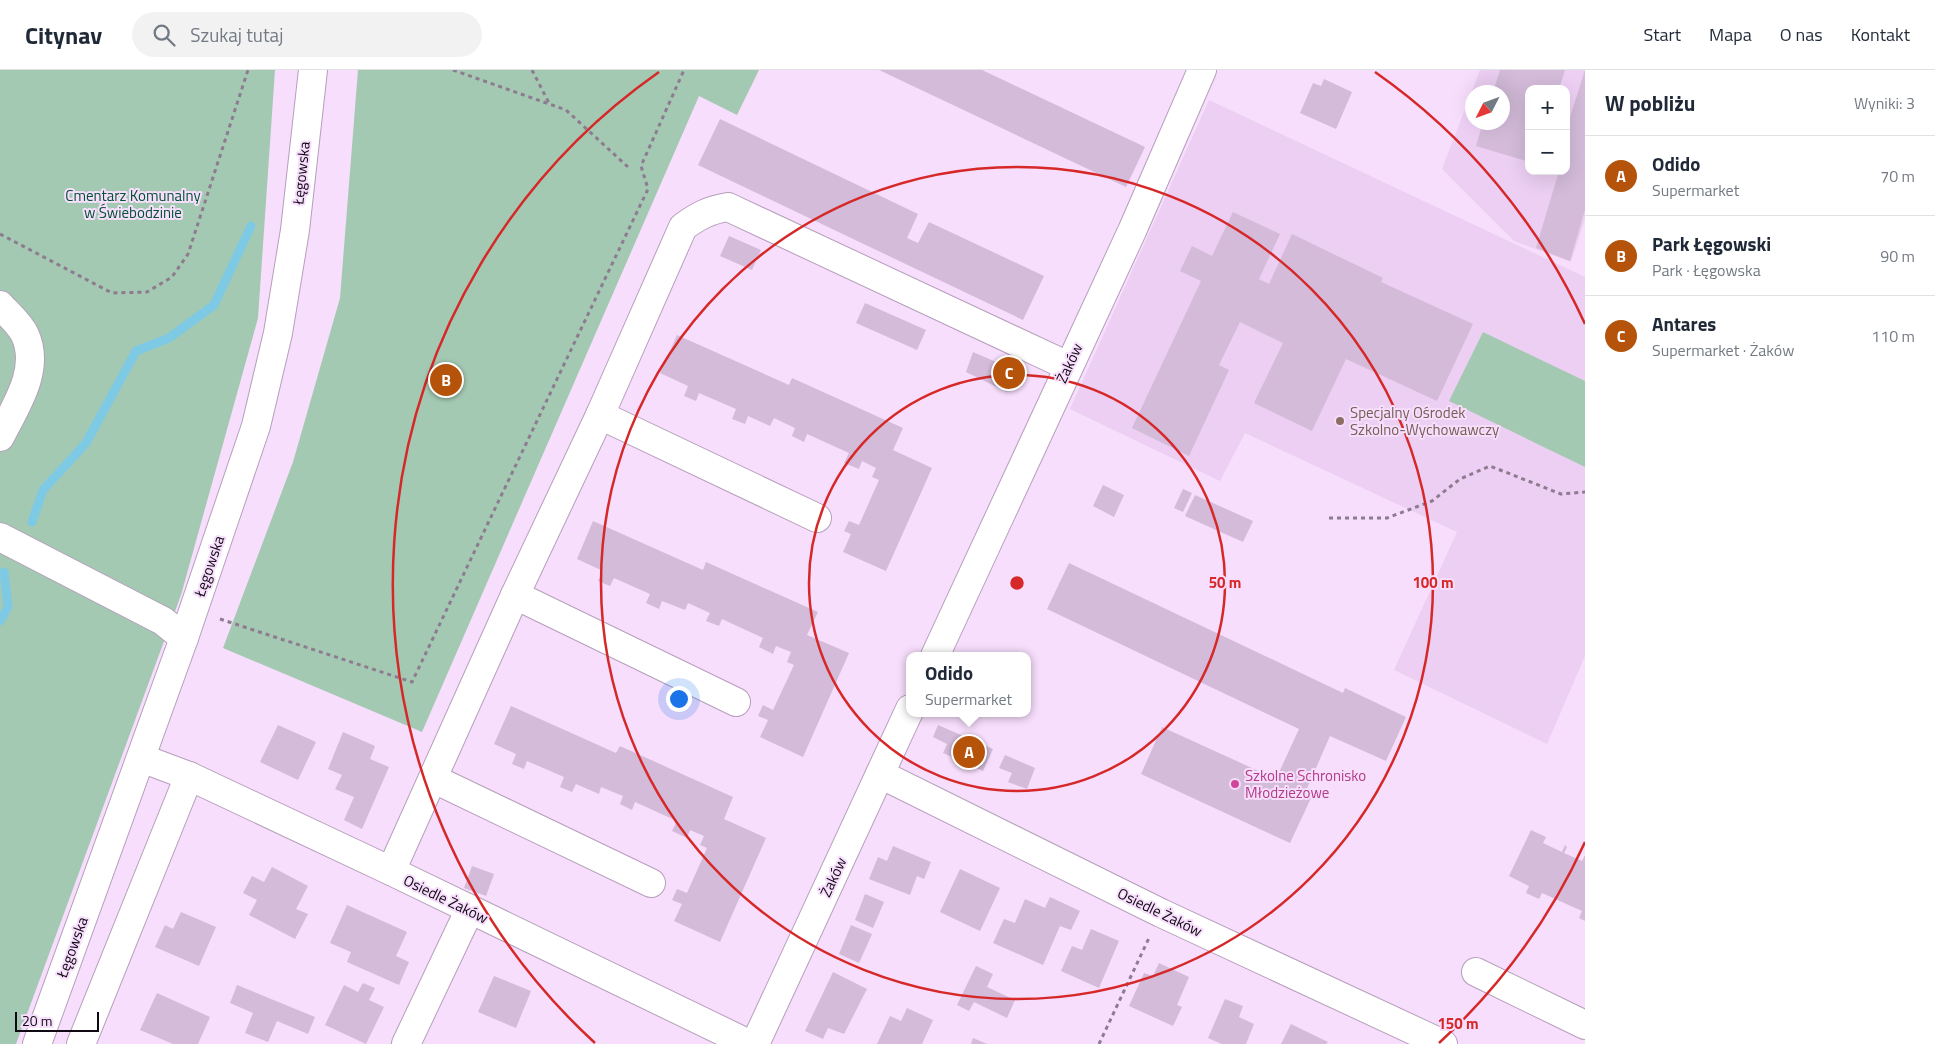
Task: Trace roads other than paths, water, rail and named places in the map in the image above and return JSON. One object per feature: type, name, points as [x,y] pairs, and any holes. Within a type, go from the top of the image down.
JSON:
[{"type":"street","name":"Łęgowska","points":[[37,1044],[184,638],[256,426],[278,333],[295,230],[313,70]]},
{"type":"street","name":"Żaków","points":[[937,652],[1132,231],[1202,70]]},
{"type":"street","points":[[391,871],[434,779],[515,595],[600,415],[683,227],[710,210],[728,207],[1068,366]]},
{"type":"street","points":[[0,305],[25,334],[30,361],[25,387],[0,438]]},
{"type":"street","points":[[600,415],[817,518]]},
{"type":"street","points":[[0,537],[163,621],[184,638]]},
{"type":"street","points":[[515,595],[736,702]]},
{"type":"street","name":"Żaków","points":[[755,1044],[906,717]]},
{"type":"street","name":"Osiedle Żaków","points":[[141,758],[189,776],[391,871],[469,911],[749,1044]]},
{"type":"street","name":"Osiedle Żaków","points":[[880,774],[1161,913],[1443,1044]]},
{"type":"street","points":[[81,1044],[189,776]]},
{"type":"street","points":[[434,779],[651,883]]},
{"type":"street","points":[[406,1044],[469,911]]},
{"type":"street","points":[[1476,972],[1585,1025]]},
{"type":"waterway","points":[[32,522],[43,490],[86,443],[136,351],[169,338],[214,305],[251,226]]},
{"type":"waterway","points":[[0,621],[8,607],[4,572]]},
{"type":"place","name":"Antares","points":[[1009,373]]},
{"type":"place","name":"Park Łęgowski","points":[[446,380]]},
{"type":"place","name":"Specjalny Ośrodek Szkolno-Wychowawczy","points":[[1340,421]]},
{"type":"place","name":"Odido","points":[[969,752]]},
{"type":"place","name":"Szkolne Schronisko Młodzieżowe","points":[[1235,784]]},
{"type":"park label","name":"Cmentarz Komunalny w Świebodzinie","points":[[133,204]]}]
